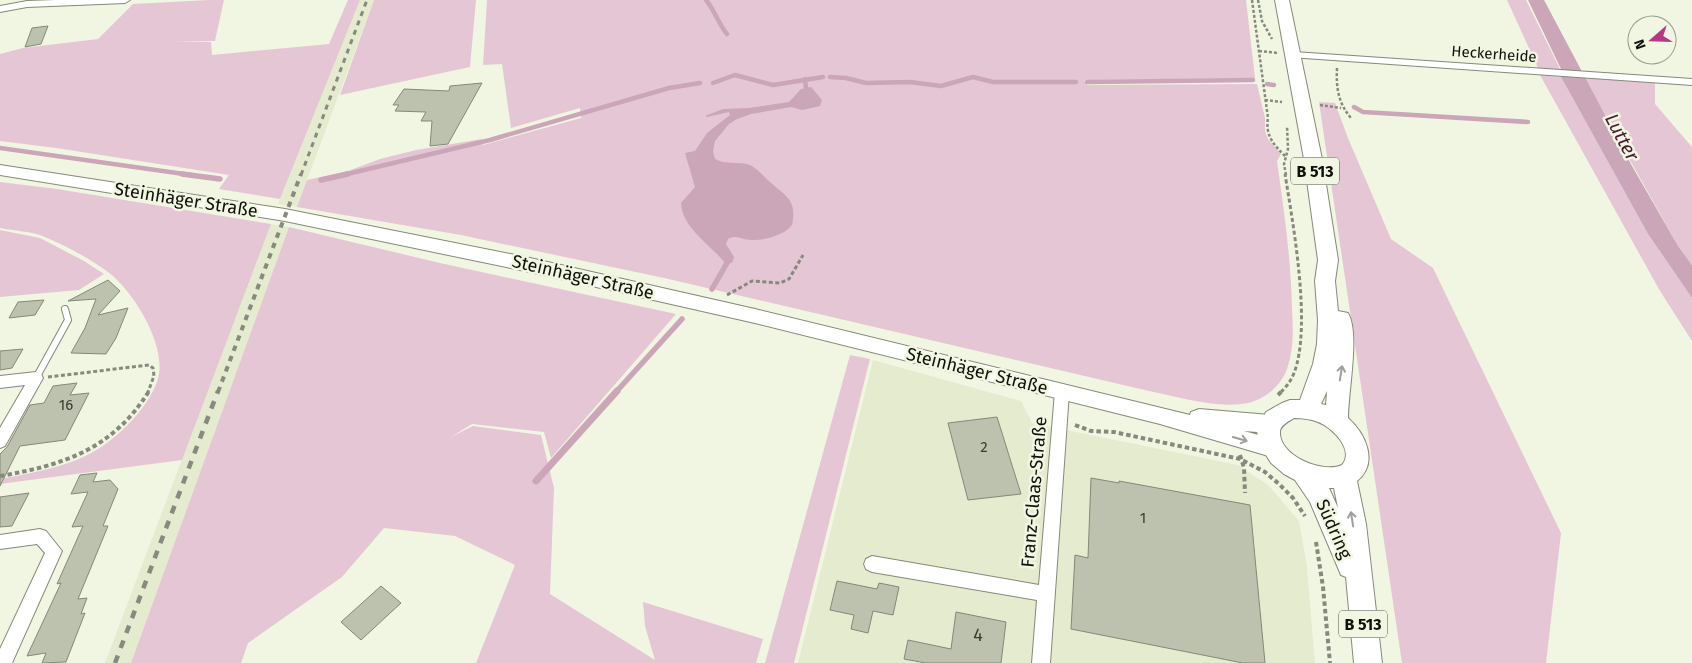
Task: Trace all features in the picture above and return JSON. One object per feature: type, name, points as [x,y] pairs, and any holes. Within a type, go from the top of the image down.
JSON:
[{"type":"main road","name":"B 513","points":[[1282,0],[1286,58],[1313,158],[1328,260],[1336,283],[1342,322],[1342,368],[1337,394],[1338,422]]},
{"type":"main road","name":"Steinhäger Straße","points":[[0,170],[285,216],[397,237],[719,308],[1160,415],[1270,424]]},
{"type":"main road","name":"B 513","points":[[1307,409],[1324,364],[1328,344],[1329,320],[1325,281],[1328,260]]},
{"type":"main road","points":[[1290,409],[1307,409],[1323,414],[1338,422],[1352,436],[1358,452],[1356,466],[1344,476],[1333,479],[1319,479],[1305,475],[1286,463],[1272,448],[1268,435],[1270,424],[1278,414],[1290,409]]},
{"type":"main road","name":"Steinhäger Straße","points":[[1160,415],[1240,449],[1272,448]]},
{"type":"main road","name":"Südring","points":[[1305,475],[1320,496],[1358,585]]},
{"type":"main road","name":"Südring","points":[[1344,476],[1353,524],[1358,585],[1368,663]]},
{"type":"street","points":[[0,9],[27,4],[125,0]]},
{"type":"street","name":"Heckerheide","points":[[1286,58],[1334,58],[1692,82]]},
{"type":"street","points":[[0,382],[36,378]]},
{"type":"street","points":[[0,442],[36,378]]},
{"type":"street","name":"Franz-Claas-Straße","points":[[1041,663],[1062,392]]},
{"type":"street","points":[[0,542],[40,536],[54,551],[3,663]]},
{"type":"street","name":"Franz-Claas-Straße","points":[[872,564],[1046,594]]},
{"type":"lane","points":[[36,378],[68,320],[66,309]]},
{"type":"path","points":[[1252,0],[1268,118],[1265,128],[1267,135],[1286,158]]},
{"type":"path","points":[[1258,0],[1262,21],[1286,58]]},
{"type":"path","points":[[1334,58],[1337,67],[1335,84],[1341,108],[1350,118]]},
{"type":"path","points":[[1265,100],[1283,100],[1286,108]]},
{"type":"path","points":[[1320,105],[1341,108]]},
{"type":"path","points":[[1272,399],[1288,384],[1294,374],[1300,336],[1300,279],[1284,164],[1288,141],[1287,124]]},
{"type":"path","points":[[719,308],[725,297],[742,285],[760,280],[780,283],[789,279],[803,255]]},
{"type":"path","points":[[0,476],[33,471],[60,463],[96,446],[126,423],[144,400],[155,378],[154,370],[151,366],[145,365],[108,372],[36,378]]},
{"type":"path","points":[[1060,420],[1091,431],[1114,432],[1240,449],[1293,498],[1309,525]]},
{"type":"path","points":[[1240,449],[1244,468],[1245,493]]},
{"type":"path","points":[[1315,539],[1321,567],[1330,663]]},
{"type":"shaded area","points":[[224,0],[215,41],[173,41],[211,42],[212,55],[329,44],[348,0],[360,0],[280,199],[219,189],[229,175],[0,141],[0,54],[23,48],[98,39],[133,4]]},
{"type":"shaded area","points":[[360,0],[374,0],[297,207],[278,204]]},
{"type":"shaded area","points":[[374,0],[476,0],[470,67],[340,95]]},
{"type":"shaded area","points":[[487,0],[1246,0],[1255,78],[1084,80],[1087,85],[1257,84],[1265,118],[1265,131],[1268,139],[1281,154],[1277,161],[1289,253],[1293,323],[1293,338],[1286,373],[1273,390],[1255,401],[1236,404],[1198,402],[664,278],[461,235],[297,207],[307,180],[348,171],[380,159],[416,150],[482,139],[483,145],[581,118],[580,108],[511,128],[502,64],[483,65]]},
{"type":"shaded area","points":[[1507,0],[1526,0],[1560,69],[1539,70]]},
{"type":"shaded area","points":[[1528,0],[1544,0],[1632,166],[1678,246],[1692,265],[1692,298],[1648,234],[1561,77],[1561,69]]},
{"type":"shaded area","points":[[1540,75],[1561,77],[1648,234],[1692,298],[1692,341],[1660,291]]},
{"type":"shaded area","points":[[1584,78],[1655,83],[1655,104],[1692,147],[1692,265],[1678,246]]},
{"type":"shaded area","points":[[811,87],[822,100],[820,106],[802,110],[791,107],[751,114],[729,124],[715,141],[713,151],[715,159],[723,162],[750,165],[786,196],[792,204],[793,210],[792,225],[779,234],[756,240],[737,237],[728,239],[726,244],[734,257],[732,263],[725,263],[698,236],[686,220],[683,212],[681,203],[695,187],[685,153],[695,151],[707,133],[730,115],[729,112],[705,116],[723,109],[749,108],[789,102],[801,89]]},
{"type":"shaded area","points":[[1319,102],[1335,103],[1391,239],[1433,268],[1561,533],[1546,663],[1402,663]]},
{"type":"shaded area","points":[[0,182],[57,189],[271,224],[182,460],[0,484],[0,479],[63,465],[87,455],[107,443],[135,417],[151,396],[159,374],[159,361],[157,347],[145,318],[118,280],[93,262],[61,244],[29,232],[0,228]]},
{"type":"shaded area","points":[[271,224],[289,227],[131,663],[105,663]]},
{"type":"shaded area","points":[[289,227],[440,263],[676,314],[551,458],[544,432],[472,424],[451,437],[473,426],[541,435],[554,488],[550,594],[655,660],[645,626],[643,602],[763,639],[756,663],[476,663],[515,565],[455,536],[384,528],[342,577],[248,643],[241,663],[131,663]]},
{"type":"shaded area","points":[[0,230],[40,238],[84,261],[104,274],[79,290],[0,297]]},
{"type":"shaded area","points":[[850,355],[870,359],[794,663],[765,663]]},
{"type":"shaded area","points":[[873,360],[1021,401],[1032,423],[1238,465],[1268,485],[1299,521],[1307,567],[1315,663],[798,663]]},
{"type":"building","points":[[48,26],[41,44],[25,47],[32,28]]},
{"type":"building","points":[[482,83],[448,144],[430,146],[432,121],[421,121],[426,112],[395,111],[399,105],[393,105],[404,89],[449,91],[450,86]]},
{"type":"building","points":[[108,280],[120,291],[98,315],[128,308],[116,338],[106,354],[71,353],[85,328],[96,299],[68,301]]},
{"type":"building","points":[[44,300],[35,315],[9,318],[18,302]]},
{"type":"building","points":[[23,349],[12,368],[0,370],[0,351]]},
{"type":"building","points":[[77,383],[70,395],[89,393],[65,440],[20,446],[0,486],[0,454],[7,447],[30,405],[44,403],[53,386]]},
{"type":"building","points":[[997,417],[1021,494],[968,500],[948,423]]},
{"type":"building","points":[[97,473],[93,482],[110,480],[118,489],[103,526],[108,526],[78,599],[87,598],[81,614],[85,613],[66,662],[42,663],[46,653],[27,656],[61,583],[57,584],[83,526],[72,527],[88,492],[71,494],[80,475]]},
{"type":"building","points":[[1091,478],[1119,483],[1119,481],[1250,505],[1265,663],[1243,663],[1071,629],[1075,555],[1088,558]]},
{"type":"building","points":[[29,493],[12,526],[0,527],[0,497]]},
{"type":"building","points":[[837,581],[877,589],[879,583],[899,587],[893,615],[873,611],[868,633],[851,629],[854,615],[830,610]]},
{"type":"building","points":[[381,586],[401,603],[361,640],[341,622]]},
{"type":"building","points":[[956,612],[1006,622],[1001,663],[926,663],[904,659],[908,640],[951,649]]},
{"type":"waterway","points":[[706,0],[727,34]]},
{"type":"waterway","points":[[713,83],[735,75],[773,85],[805,80]]},
{"type":"waterway","points":[[805,80],[823,77]]},
{"type":"waterway","points":[[830,77],[846,78],[866,83],[910,82],[941,86],[973,77],[993,82],[1076,82]]},
{"type":"waterway","points":[[805,80],[806,88]]},
{"type":"waterway","points":[[1087,82],[1253,80]]},
{"type":"waterway","points":[[343,175],[490,140],[669,88],[700,83]]},
{"type":"waterway","points":[[1267,84],[1274,85]]},
{"type":"waterway","points":[[1354,107],[1363,112],[1528,122]]},
{"type":"waterway","points":[[0,148],[191,175]]},
{"type":"waterway","points":[[182,174],[220,179]]},
{"type":"waterway","points":[[321,180],[348,174]]},
{"type":"waterway","points":[[712,289],[727,263]]},
{"type":"waterway","points":[[616,392],[682,319]]},
{"type":"waterway","points":[[536,481],[617,391]]},
{"type":"railway","points":[[301,175],[367,0]]},
{"type":"railway","points":[[218,392],[301,174]]},
{"type":"railway","points":[[115,663],[218,391]]},
{"type":"water label","name":"Lutter","points":[[1622,137]]}]
